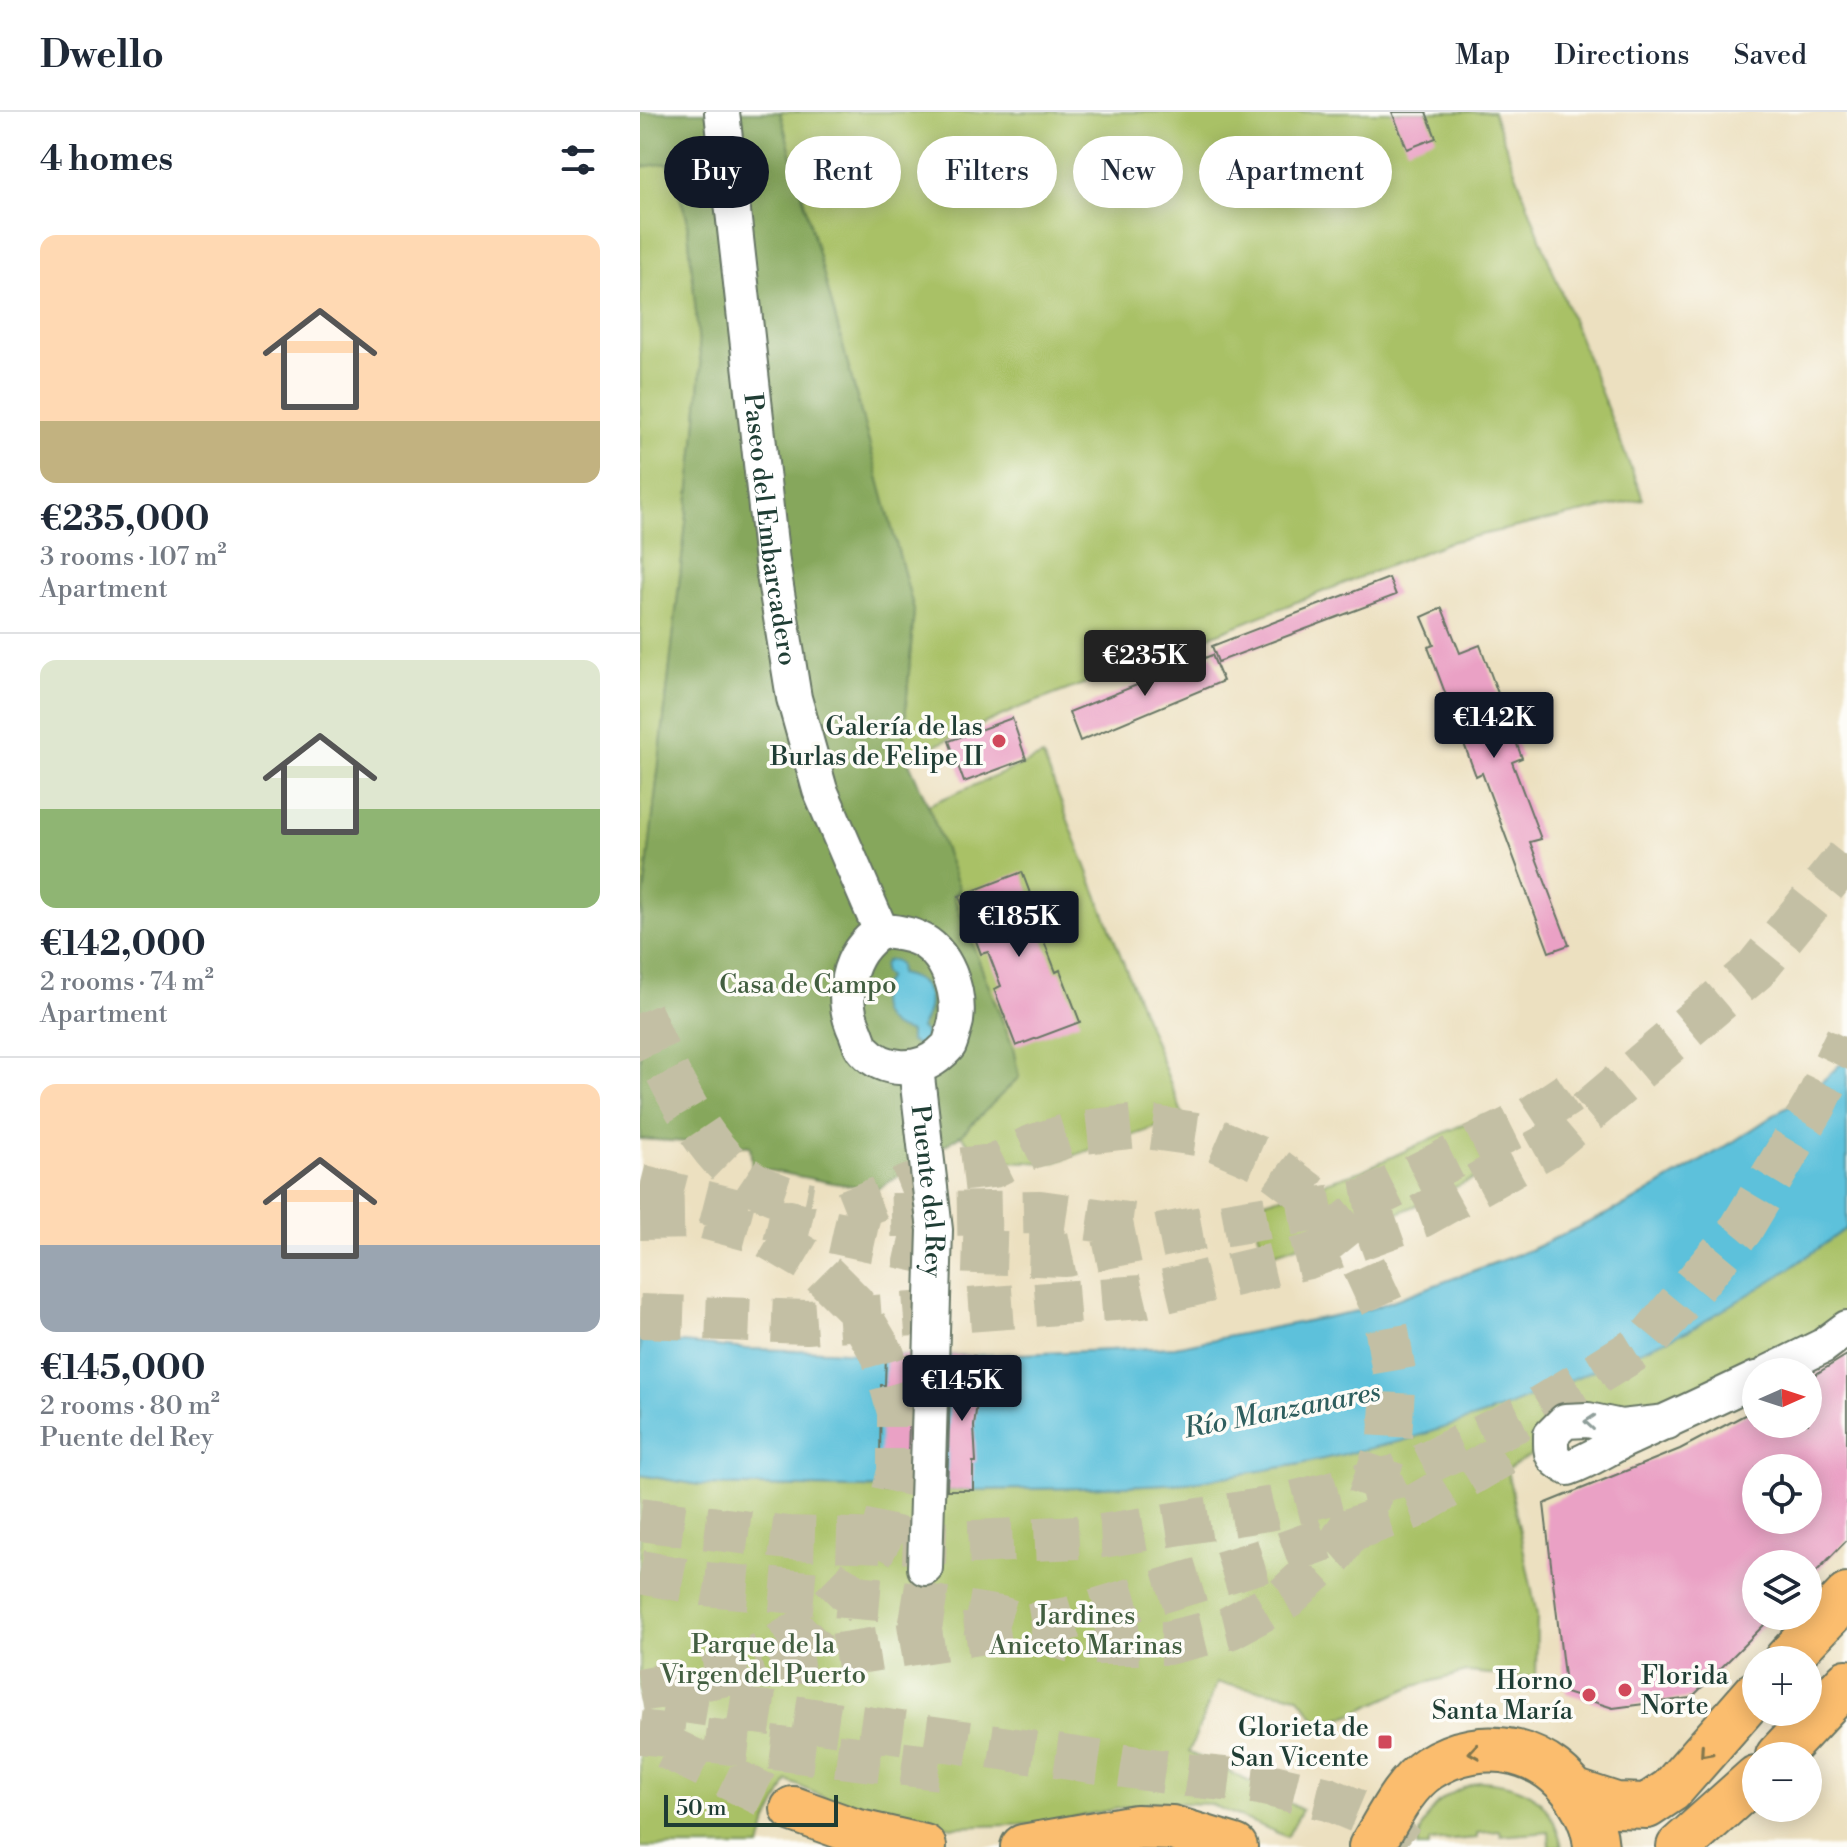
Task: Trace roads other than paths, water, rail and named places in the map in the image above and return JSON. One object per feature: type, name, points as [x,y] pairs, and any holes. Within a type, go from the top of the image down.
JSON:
[{"type":"main road","points":[[1799,1646],[1847,1596]]},
{"type":"main road","points":[[1791,1742],[1847,1682]]},
{"type":"main road","points":[[1576,1792],[1616,1805],[1647,1806],[1671,1790],[1742,1709]]},
{"type":"main road","points":[[1371,1847],[1396,1826],[1415,1779],[1429,1768],[1471,1750],[1499,1749],[1517,1753],[1555,1771],[1576,1792],[1589,1816],[1596,1847]]},
{"type":"main road","points":[[1679,1847],[1742,1791]]},
{"type":"main road","points":[[793,1809],[854,1831],[924,1847]]},
{"type":"main road","points":[[1023,1847],[1136,1827],[1172,1828],[1220,1844]]},
{"type":"street","name":"Paseo del Embarcadero","points":[[722,112],[772,562],[794,698],[820,790],[881,931]]},
{"type":"street","points":[[881,931],[903,933],[920,939],[946,966],[956,991],[956,1020],[949,1046],[933,1061],[916,1068],[895,1067],[863,1049],[846,1002],[849,975],[857,953],[881,931]]},
{"type":"street","name":"Puente del Rey","points":[[916,1068],[935,1230],[925,1568]]},
{"type":"street","points":[[1799,1358],[1823,1346],[1847,1328]]},
{"type":"street","points":[[1667,1422],[1742,1386]]},
{"type":"water","points":[[893,960],[899,966],[899,974],[918,981],[928,993],[928,1009],[920,1028],[925,1032],[926,1039],[919,1045],[910,1042],[910,1032],[891,1025],[881,1012],[880,995],[888,977],[883,973],[883,966],[886,961]]},
{"type":"water","name":"Río Manzanares","points":[[1847,1058],[1847,1228],[1782,1274],[1690,1330],[1496,1411],[1402,1441],[1301,1464],[1186,1483],[973,1490],[700,1485],[640,1475],[640,1339],[746,1349],[975,1356],[1175,1347],[1373,1308],[1530,1250],[1628,1204],[1733,1142],[1814,1089]]},
{"type":"tunnel","points":[[640,1316],[807,1322],[1141,1297],[1308,1257],[1421,1216],[1547,1146],[1756,969],[1847,857]]},
{"type":"tunnel","points":[[640,1012],[682,1101],[710,1144],[726,1162],[766,1190],[811,1204]]},
{"type":"tunnel","points":[[640,1519],[788,1538],[951,1543],[1102,1536],[1273,1508],[1398,1476],[1528,1415],[1646,1343],[1741,1229],[1815,1105],[1847,1038]]},
{"type":"tunnel","points":[[640,1186],[918,1250],[1066,1255],[1179,1232],[1365,1201],[1530,1119],[1587,1081]]},
{"type":"tunnel","points":[[640,1572],[705,1584],[890,1600],[1000,1618],[1079,1643],[1167,1643],[1229,1628],[1286,1597],[1334,1553],[1369,1498],[1390,1437],[1394,1372],[1383,1308],[1356,1249],[1315,1199],[1263,1160],[1204,1135],[1139,1126],[1075,1133],[1031,1147],[993,1166],[948,1171],[845,1212]]},
{"type":"tunnel","points":[[891,1215],[1040,1212],[1149,1227]]},
{"type":"tunnel","points":[[640,1218],[703,1217],[760,1232],[811,1262],[853,1304],[883,1355],[899,1412],[899,1471],[885,1529],[856,1581],[815,1623],[754,1657]]},
{"type":"tunnel","points":[[640,1690],[787,1663],[1068,1619],[1265,1560],[1412,1508],[1504,1454]]},
{"type":"tunnel","points":[[664,1698],[1260,1783],[1328,1799],[1369,1816],[1405,1847]]},
{"type":"tunnel","points":[[640,1732],[939,1768]]},
{"type":"tunnel","points":[[666,1747],[793,1809]]},
{"type":"place","name":"Galería de las Burlas de Felipe II","points":[[999,741]]},
{"type":"place","name":"Florida Norte","points":[[1625,1690]]},
{"type":"place","name":"Horno Santa María","points":[[1589,1695]]},
{"type":"place","name":"Glorieta de San Vicente","points":[[1385,1742]]},
{"type":"park label","name":"Casa de Campo","points":[[808,984]]},
{"type":"park label","name":"Jardines Aniceto Marinas","points":[[1086,1630]]},
{"type":"park label","name":"Parque de la Virgen del Puerto","points":[[763,1659]]}]
